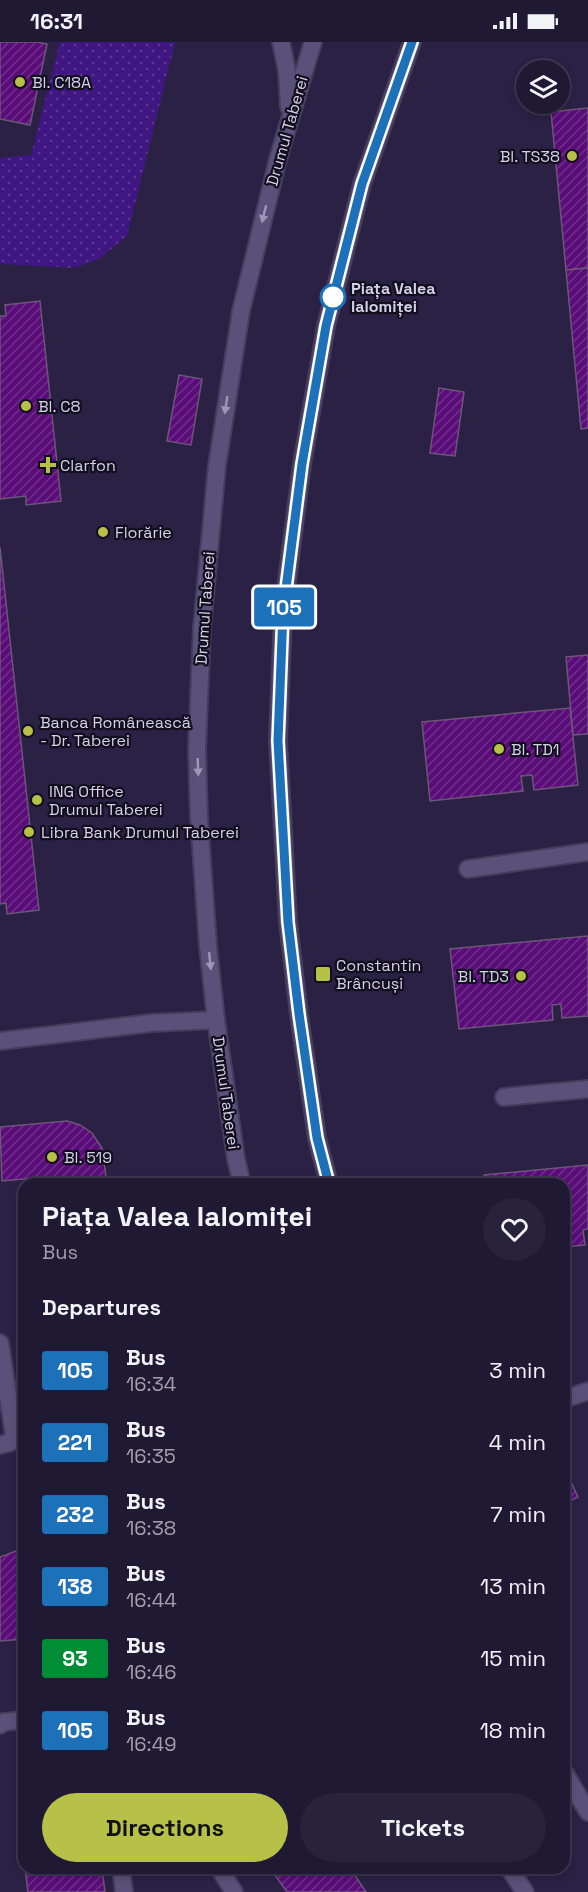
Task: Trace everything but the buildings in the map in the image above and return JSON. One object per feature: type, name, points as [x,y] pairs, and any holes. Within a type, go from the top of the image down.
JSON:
[{"type":"main road","points":[[281,42],[287,71],[290,117]]},
{"type":"main road","name":"Drumul Taberei","points":[[241,1178],[216,1020],[200,819],[197,748],[202,627],[217,466],[241,310],[278,159],[313,42]]},
{"type":"main road","points":[[327,1178],[317,1138],[288,922],[278,741],[283,612],[302,464],[326,326],[362,184],[412,42]]},
{"type":"main road","points":[[468,869],[588,852]]},
{"type":"main road","points":[[0,1041],[151,1023],[216,1020]]},
{"type":"main road","points":[[504,1097],[588,1089]]},
{"type":"main road","points":[[0,1343],[14,1435],[11,1442],[0,1445]]},
{"type":"main road","points":[[570,1397],[588,1391]]},
{"type":"main road","points":[[0,1725],[4,1722],[18,1721]]},
{"type":"main road","points":[[570,1782],[588,1812]]},
{"type":"main road","points":[[122,1874],[124,1892]]},
{"type":"main road","points":[[223,1874],[234,1892]]},
{"type":"main road","points":[[514,1874],[525,1892]]},
{"type":"shaded area","points":[[60,42],[175,42],[127,236],[99,259],[74,268],[0,264],[0,158],[31,155]]},
{"type":"bus line","name":"105","points":[[327,1178],[317,1138],[288,922],[278,741],[283,612],[302,464],[326,326],[362,184],[412,42]]},
{"type":"place","name":"Bl. C18A","points":[[20,82]]},
{"type":"place","name":"Bl. TS38","points":[[572,156]]},
{"type":"place","name":"Piața Valea Ialomiței","points":[[333,297]]},
{"type":"place","name":"Bl. C8","points":[[26,406]]},
{"type":"place","name":"Clarfon","points":[[48,465]]},
{"type":"place","name":"Florărie","points":[[103,532]]},
{"type":"place","name":"Banca Românească - Dr. Taberei","points":[[28,731]]},
{"type":"place","name":"Bl. TD1","points":[[499,749]]},
{"type":"place","name":"ING Office Drumul Taberei","points":[[37,800]]},
{"type":"place","name":"Libra Bank Drumul Taberei","points":[[29,832]]},
{"type":"place","name":"Constantin Brâncuși","points":[[323,974]]},
{"type":"place","name":"Bl. TD3","points":[[521,976]]},
{"type":"place","name":"Bl. 519","points":[[52,1157]]}]
